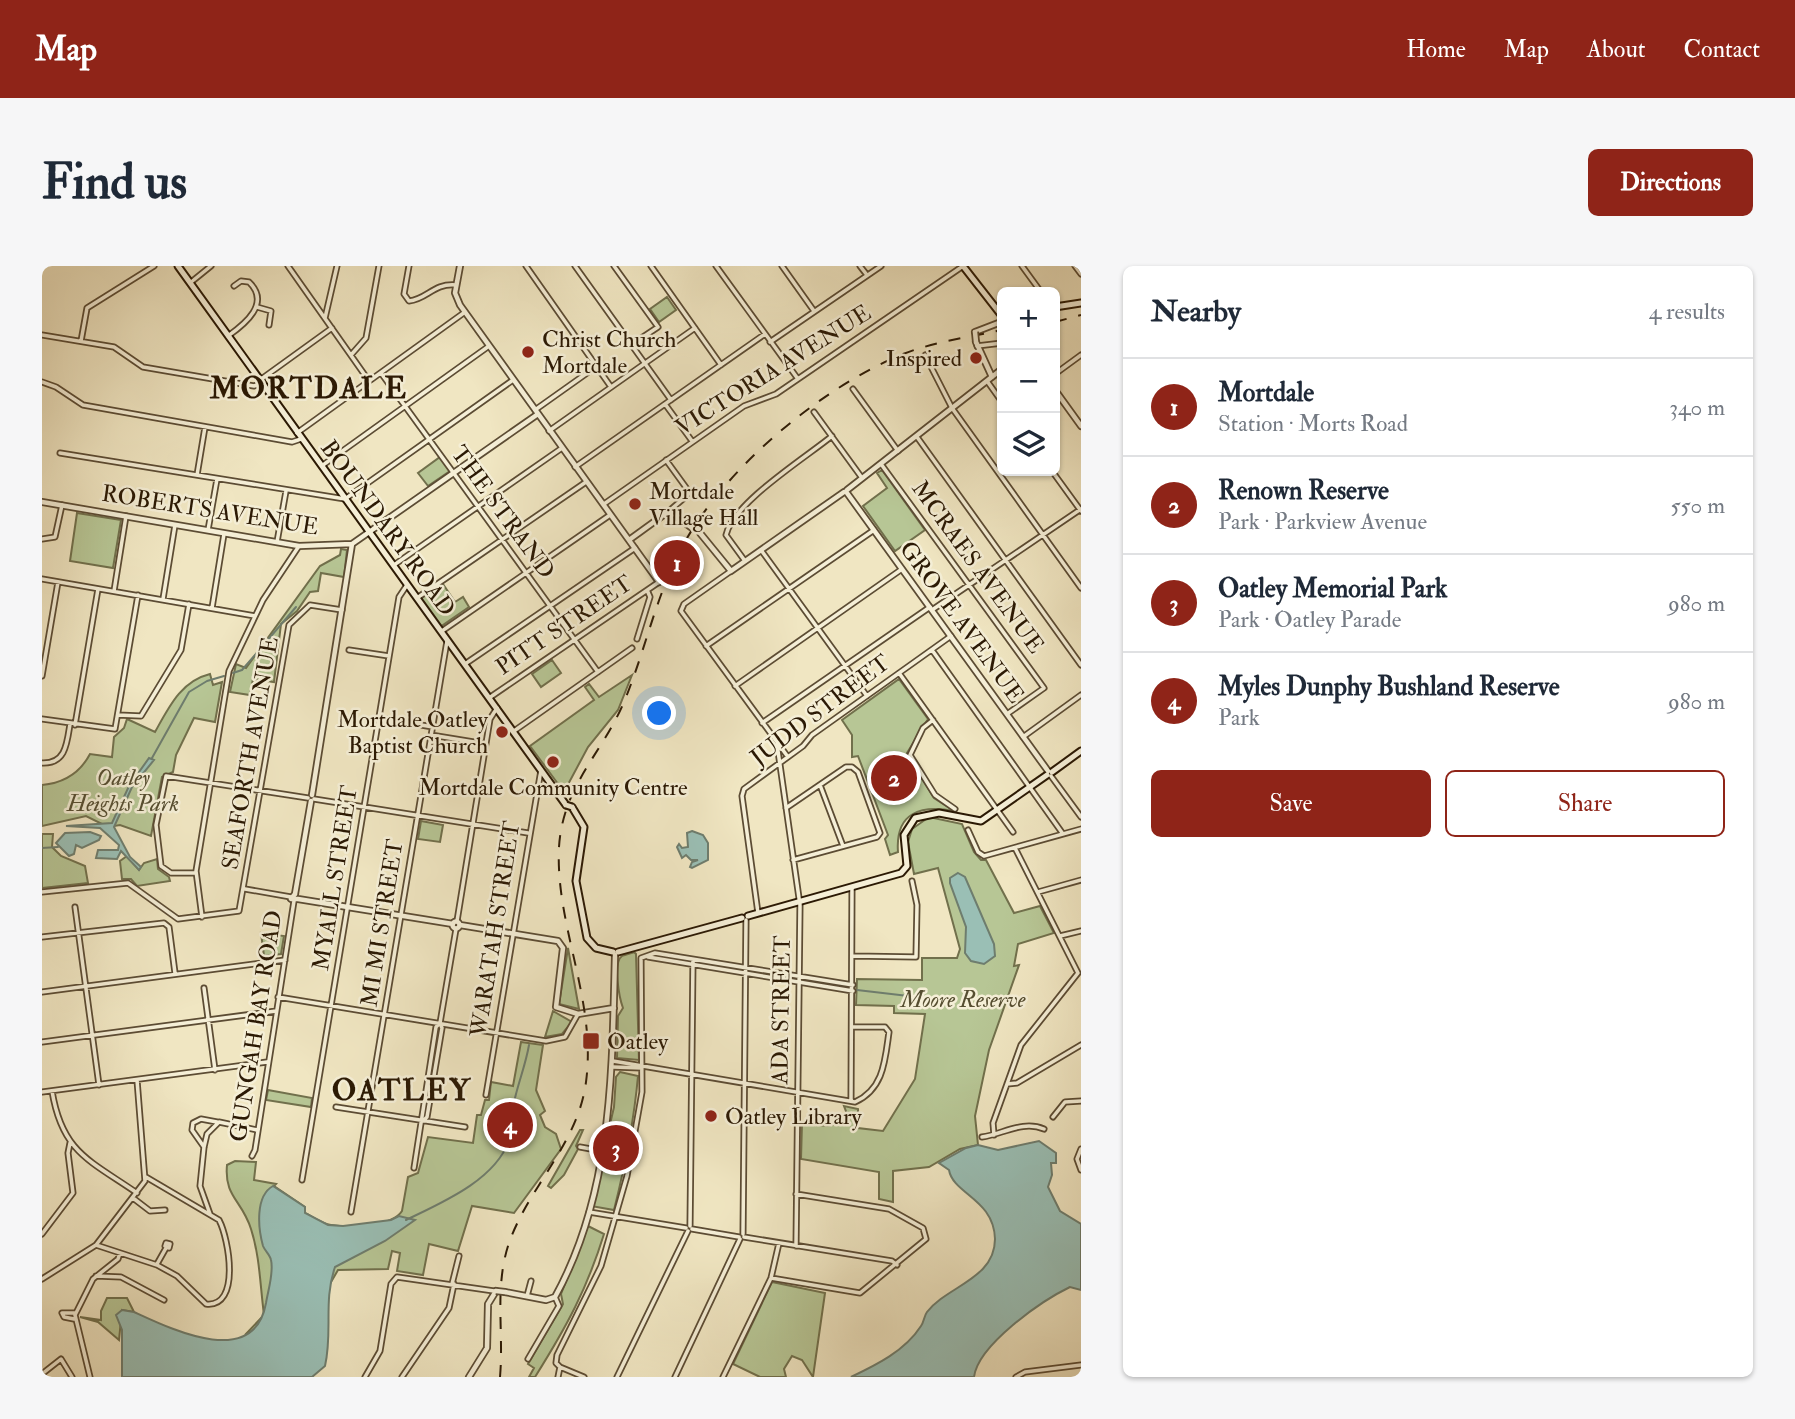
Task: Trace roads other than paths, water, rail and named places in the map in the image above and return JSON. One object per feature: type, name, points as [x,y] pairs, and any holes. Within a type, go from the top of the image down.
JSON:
[{"type":"main road","name":"BOUNDARY ROAD","points":[[178,266],[584,827],[576,878],[587,938],[594,947],[615,953]]},
{"type":"main road","points":[[963,266],[997,311]]},
{"type":"main road","points":[[1060,306],[1081,303]]},
{"type":"main road","points":[[615,953],[745,918],[905,869],[904,835],[915,818],[939,813],[975,821],[998,811],[1081,751]]},
{"type":"street","points":[[81,341],[87,308],[154,266]]},
{"type":"street","points":[[190,283],[211,266]]},
{"type":"street","points":[[288,266],[369,381]]},
{"type":"street","points":[[325,318],[337,266]]},
{"type":"street","points":[[351,355],[366,338],[379,266]]},
{"type":"street","points":[[409,266],[404,294],[408,301],[417,300],[438,286],[456,285]]},
{"type":"street","points":[[460,266],[456,299],[659,582]]},
{"type":"street","points":[[526,266],[611,387]]},
{"type":"street","points":[[575,266],[671,400]]},
{"type":"street","points":[[614,266],[658,327],[631,345]]},
{"type":"street","points":[[651,266],[722,365]]},
{"type":"street","points":[[716,266],[798,379]]},
{"type":"street","points":[[782,266],[814,311]]},
{"type":"street","points":[[860,266],[867,275]]},
{"type":"street","points":[[770,342],[881,266]]},
{"type":"street","name":"VICTORIA AVENUE","points":[[602,505],[744,406],[776,394],[963,266]]},
{"type":"street","points":[[1022,266],[1037,287]]},
{"type":"street","points":[[1075,266],[1081,274]]},
{"type":"street","points":[[228,336],[247,321],[257,307],[257,292],[249,282],[241,281],[234,286]]},
{"type":"street","points":[[257,307],[273,312],[269,326]]},
{"type":"street","points":[[297,433],[465,312]]},
{"type":"street","points":[[992,377],[976,344],[975,332],[978,328],[997,323]]},
{"type":"street","points":[[42,335],[116,348],[143,367],[254,386],[332,328]]},
{"type":"street","points":[[549,431],[695,328]]},
{"type":"street","points":[[575,467],[765,334]]},
{"type":"street","points":[[976,344],[997,343]]},
{"type":"street","points":[[321,466],[489,346]]},
{"type":"street","points":[[925,355],[952,408],[1081,588]]},
{"type":"street","points":[[1060,370],[1081,355]]},
{"type":"street","points":[[352,544],[597,366]]},
{"type":"street","name":"THE STRAND","points":[[381,373],[598,672]]},
{"type":"street","points":[[788,757],[681,612],[681,607],[846,492],[997,373]]},
{"type":"street","points":[[60,453],[345,499],[513,380]]},
{"type":"street","points":[[987,381],[997,395]]},
{"type":"street","points":[[42,382],[57,387],[83,405],[292,442],[302,439]]},
{"type":"street","points":[[853,389],[898,451]]},
{"type":"street","points":[[1060,397],[1081,427]]},
{"type":"street","points":[[665,404],[692,442]]},
{"type":"street","points":[[814,412],[862,478]]},
{"type":"street","points":[[197,475],[205,427]]},
{"type":"street","points":[[745,561],[726,535],[732,520],[832,436]]},
{"type":"street","points":[[917,437],[1081,665]]},
{"type":"street","points":[[392,565],[562,448]]},
{"type":"street","points":[[629,540],[688,498],[690,493],[666,460]]},
{"type":"street","name":"MCRAES AVENUE","points":[[881,464],[1044,688],[1007,714]]},
{"type":"street","points":[[762,723],[845,665],[1081,510],[1056,476]]},
{"type":"street","points":[[208,530],[216,479]]},
{"type":"street","points":[[417,598],[586,482]]},
{"type":"street","points":[[278,542],[286,491]]},
{"type":"street","name":"GROVE AVENUE","points":[[846,492],[1081,817]]},
{"type":"street","name":"ROBERTS AVENUE","points":[[42,502],[299,546],[352,544]]},
{"type":"street","points":[[42,539],[55,537],[62,505]]},
{"type":"street","points":[[669,512],[692,527]]},
{"type":"street","points":[[441,632],[610,515]]},
{"type":"street","points":[[114,591],[126,516]]},
{"type":"street","points":[[163,599],[175,525]]},
{"type":"street","points":[[706,646],[874,530]]},
{"type":"street","points":[[212,607],[224,533]]},
{"type":"street","points":[[699,533],[731,571]]},
{"type":"street","name":"GUNGAH BAY ROAD","points":[[252,1156],[352,544]]},
{"type":"street","points":[[42,892],[128,883],[175,918],[202,918],[196,873],[227,680],[234,658],[255,616],[299,546]]},
{"type":"street","points":[[465,664],[635,548]]},
{"type":"street","points":[[761,550],[867,696]]},
{"type":"street","points":[[735,686],[902,569]]},
{"type":"street","points":[[42,579],[255,616]]},
{"type":"street","points":[[42,676],[58,582]]},
{"type":"street","name":"PITT STREET","points":[[489,698],[659,582]]},
{"type":"street","name":"MYALL STREET","points":[[302,1180],[399,595],[407,585]]},
{"type":"street","points":[[42,763],[53,762],[64,754],[73,725],[98,589]]},
{"type":"street","points":[[637,639],[650,597],[647,590]]},
{"type":"street","points":[[42,719],[115,730],[138,595]]},
{"type":"street","points":[[118,715],[141,716],[181,650],[189,604]]},
{"type":"street","name":"SEAFORTH AVENUE","points":[[202,918],[234,913],[242,905],[289,625],[310,606],[342,610]]},
{"type":"street","name":"JUDD STREET","points":[[758,913],[743,793],[748,785],[788,757],[812,735],[951,636]]},
{"type":"street","name":"MI MI STREET","points":[[351,1212],[448,640]]},
{"type":"street","points":[[514,731],[632,648]]},
{"type":"street","points":[[349,650],[389,656]]},
{"type":"street","points":[[932,650],[1063,834]]},
{"type":"street","points":[[899,673],[1013,832]]},
{"type":"street","points":[[1023,737],[1081,695]]},
{"type":"street","points":[[414,1168],[486,744],[492,713],[497,708]]},
{"type":"street","points":[[379,718],[433,727]]},
{"type":"street","points":[[933,720],[923,728],[910,755],[935,795],[955,809]]},
{"type":"street","points":[[432,734],[486,744]]},
{"type":"street","name":"ADA STREET","points":[[777,744],[799,901],[796,1246]]},
{"type":"street","points":[[786,808],[846,767],[857,771],[880,833],[877,837],[793,860]]},
{"type":"street","name":"WARATAH STREET","points":[[486,1095],[538,773],[542,770]]},
{"type":"street","points":[[196,873],[171,873],[161,866],[156,825],[166,776],[528,833]]},
{"type":"street","points":[[820,785],[843,846]]},
{"type":"street","points":[[1075,808],[1081,804]]},
{"type":"street","points":[[968,830],[978,852],[984,856],[1081,829]]},
{"type":"street","points":[[994,1135],[993,1123],[1021,1045],[1078,974],[1015,848]]},
{"type":"street","points":[[1038,892],[1081,880]]},
{"type":"street","points":[[853,956],[916,957],[917,905],[912,881]]},
{"type":"street","points":[[851,1102],[852,887]]},
{"type":"street","points":[[245,889],[556,940],[562,944],[555,1004],[560,1010],[578,1014],[614,1008]]},
{"type":"street","points":[[75,907],[99,1085]]},
{"type":"street","points":[[675,1377],[742,1237],[745,918]]},
{"type":"street","points":[[42,937],[166,923],[174,973]]},
{"type":"street","points":[[1060,936],[1081,930]]},
{"type":"street","points":[[528,1359],[559,1306],[555,1297],[589,1212],[603,1151],[613,1064],[615,953]]},
{"type":"street","points":[[584,1377],[560,1367],[556,1363],[557,1355],[593,1286],[617,1216],[639,1114],[642,1068],[641,958],[655,953],[799,983],[853,991]]},
{"type":"street","points":[[646,956],[692,966],[799,976],[853,985]]},
{"type":"street","points":[[42,992],[285,960]]},
{"type":"street","points":[[617,1377],[689,1228],[693,960]]},
{"type":"street","points":[[204,988],[215,1070]]},
{"type":"street","points":[[278,997],[556,1041],[568,1034],[578,1014]]},
{"type":"street","points":[[42,1042],[276,1011]]},
{"type":"street","points":[[613,1064],[851,1102],[868,1093],[883,1074],[889,1032],[885,1027],[852,1027]]},
{"type":"street","points":[[1007,1084],[1017,1083],[1081,1045]]},
{"type":"street","points":[[42,1092],[267,1062]]},
{"type":"street","points":[[42,1279],[96,1245],[137,1193],[146,1177],[137,1080]]},
{"type":"street","points":[[52,1091],[58,1121],[70,1143],[137,1193]]},
{"type":"street","points":[[1053,1117],[1065,1102],[1081,1101]]},
{"type":"street","points":[[336,1107],[465,1127]]},
{"type":"street","points":[[204,1147],[192,1130],[194,1123],[201,1119],[257,1130]]},
{"type":"street","points":[[209,1214],[200,1186],[207,1133],[218,1122]]},
{"type":"street","points":[[982,1137],[1027,1126],[1044,1129]]},
{"type":"street","points":[[42,1231],[48,1227],[73,1193],[68,1153],[70,1143]]},
{"type":"street","points":[[580,1147],[603,1151]]},
{"type":"street","points":[[1081,1150],[1077,1159],[1081,1170]]},
{"type":"street","points":[[96,1245],[157,1265],[179,1278],[202,1302],[211,1304],[223,1300],[229,1282],[219,1220],[146,1177]]},
{"type":"street","points":[[771,1278],[858,1294],[924,1244],[925,1230],[889,1209],[796,1194]]},
{"type":"street","points":[[133,1198],[150,1211],[165,1210]]},
{"type":"street","points":[[589,1212],[892,1261],[897,1265]]},
{"type":"street","points":[[723,1377],[771,1278],[779,1243]]},
{"type":"street","points":[[157,1265],[166,1248]]},
{"type":"street","points":[[90,1377],[74,1319],[75,1313],[96,1276],[118,1259],[121,1253]]},
{"type":"street","points":[[402,1377],[449,1308],[459,1256]]},
{"type":"street","points":[[96,1276],[121,1277],[164,1300]]},
{"type":"street","points":[[365,1377],[380,1351],[391,1284],[395,1278],[403,1276],[546,1300],[555,1297]]},
{"type":"street","points":[[527,1296],[531,1281]]},
{"type":"street","points":[[468,1377],[487,1348],[488,1304],[495,1291]]},
{"type":"street","points":[[74,1319],[64,1317],[62,1313],[75,1313]]},
{"type":"street","points":[[528,1347],[533,1350]]},
{"type":"street","points":[[42,1374],[61,1359],[72,1377]]},
{"type":"street","points":[[1016,1377],[1025,1372],[1081,1365]]},
{"type":"street","points":[[558,1377],[560,1367]]},
{"type":"water","points":[[149,758],[154,760],[132,787],[114,827],[130,857],[141,867],[139,870],[121,851],[117,859],[96,858],[98,850],[118,850],[119,845],[100,828],[66,826],[112,823],[129,786]]},
{"type":"water","points":[[692,831],[703,835],[708,843],[708,860],[692,868],[692,862],[698,860],[691,860],[686,855],[682,858],[677,847],[679,844],[682,848],[688,847],[687,833]]},
{"type":"water","points":[[90,832],[101,836],[99,840],[82,848],[76,845],[74,854],[69,856],[56,843],[65,833]]},
{"type":"water","points":[[958,873],[965,877],[994,944],[995,956],[984,964],[971,961],[965,953],[966,927],[950,883],[950,878]]},
{"type":"water","points":[[1039,1141],[1056,1153],[1056,1163],[1051,1163],[1052,1175],[1048,1187],[1060,1211],[1081,1224],[1081,1290],[1070,1287],[1043,1302],[1013,1325],[987,1351],[974,1377],[851,1377],[880,1362],[907,1343],[921,1326],[927,1312],[946,1295],[979,1273],[993,1253],[995,1239],[988,1215],[958,1185],[949,1170],[939,1163],[966,1148],[978,1145],[998,1150]]},
{"type":"water","points":[[273,1186],[305,1207],[305,1213],[328,1225],[343,1226],[391,1220],[399,1216],[415,1220],[385,1241],[335,1267],[331,1280],[325,1366],[312,1377],[122,1377],[122,1330],[116,1315],[122,1310],[209,1339],[229,1340],[246,1335],[258,1323],[266,1303],[272,1270],[270,1258],[261,1239],[259,1213],[263,1197]]},
{"type":"waterway","points":[[233,673],[242,670],[296,607]]},
{"type":"waterway","points":[[152,758],[189,692],[207,681],[224,676]]},
{"type":"waterway","points":[[42,848],[58,847]]},
{"type":"waterway","points":[[857,990],[934,999]]},
{"type":"waterway","points":[[406,1220],[465,1189],[492,1168],[502,1155],[511,1136],[515,1098],[529,1045]]},
{"type":"railway","points":[[1060,321],[1081,315]]},
{"type":"railway","points":[[500,1377],[504,1260],[518,1222],[573,1125],[586,1082],[586,1022],[559,876],[562,825],[576,788],[624,702],[677,557],[694,526],[717,495],[743,466],[805,412],[871,369],[903,354],[939,343],[997,331]]},
{"type":"place","name":"Christ Church Mortdale","points":[[528,352]]},
{"type":"place","name":"Inspired","points":[[976,358]]},
{"type":"place","name":"Mortdale Village Hall","points":[[635,504]]},
{"type":"place","name":"Mortdale","points":[[677,563]]},
{"type":"place","name":"Mortdale Oatley Baptist Church","points":[[502,732]]},
{"type":"place","name":"Mortdale Community Centre","points":[[553,762]]},
{"type":"place","name":"Renown Reserve","points":[[894,778]]},
{"type":"place","name":"Oatley","points":[[591,1041]]},
{"type":"place","name":"Oatley Library","points":[[711,1116]]},
{"type":"place","name":"Myles Dunphy Bushland Reserve","points":[[510,1125]]},
{"type":"place","name":"Oatley Memorial Park","points":[[616,1148]]},
{"type":"district","name":"MORTDALE","points":[[309,388]]},
{"type":"district","name":"OATLEY","points":[[402,1090]]},
{"type":"park label","name":"Oatley Heights Park","points":[[123,790]]},
{"type":"park label","name":"Moore Reserve","points":[[963,999]]}]
